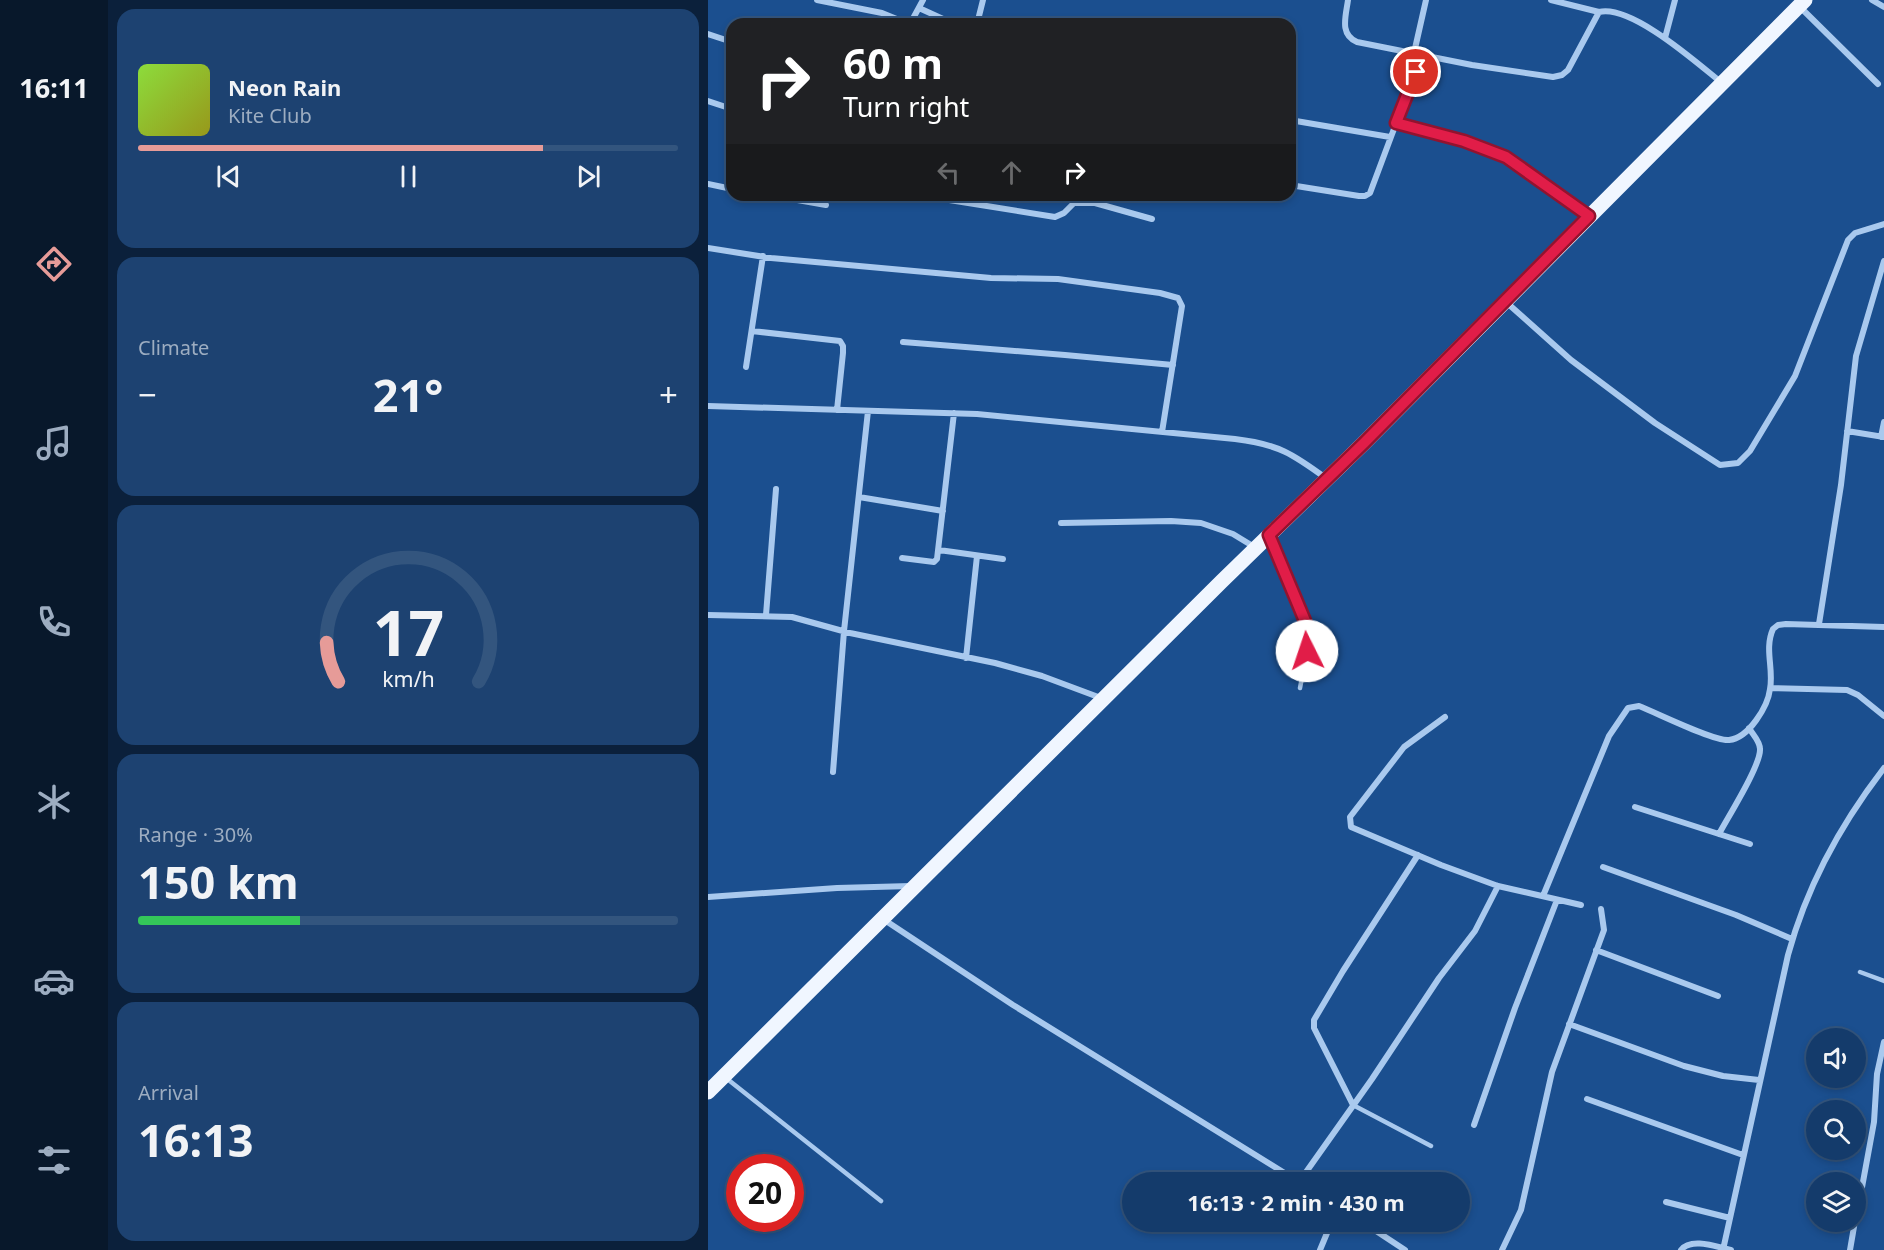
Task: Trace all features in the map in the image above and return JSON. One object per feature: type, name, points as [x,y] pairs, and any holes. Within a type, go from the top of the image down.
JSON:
[{"type":"main road","points":[[708,1092],[1327,479],[1802,3]]},
{"type":"street","points":[[817,0],[882,13],[895,18]]},
{"type":"street","points":[[913,18],[923,0]]},
{"type":"street","points":[[978,18],[983,0]]},
{"type":"street","points":[[1348,0],[1345,29],[1350,39],[1472,65],[1553,77],[1562,75],[1568,70],[1599,12]]},
{"type":"street","points":[[1414,52],[1426,0]]},
{"type":"street","points":[[1551,0],[1599,12],[1606,10],[1617,12],[1640,23],[1665,39],[1722,83]]},
{"type":"street","points":[[1665,39],[1675,0]]},
{"type":"street","points":[[1872,0],[1884,7]]},
{"type":"street","points":[[1802,3],[1878,84]]},
{"type":"street","points":[[919,8],[941,18]]},
{"type":"street","points":[[708,34],[726,40]]},
{"type":"street","points":[[1296,186],[1365,196],[1370,193],[1422,54]]},
{"type":"street","points":[[708,101],[726,107]]},
{"type":"street","points":[[1296,121],[1390,137]]},
{"type":"street","points":[[1396,123],[1464,141],[1506,157],[1589,216]]},
{"type":"street","points":[[708,184],[726,188]]},
{"type":"street","points":[[813,201],[826,205]]},
{"type":"street","points":[[955,201],[1055,217],[1064,213],[1074,203],[1095,203],[1152,219]]},
{"type":"street","points":[[1505,301],[1570,360],[1655,423],[1720,465],[1738,464],[1750,451],[1795,376],[1848,240],[1855,233],[1884,224]]},
{"type":"street","points":[[708,248],[762,256],[992,278],[1058,279],[1178,298],[1182,306],[1162,432]]},
{"type":"street","points":[[746,367],[762,256]]},
{"type":"street","points":[[1820,624],[1841,484],[1856,356],[1884,261]]},
{"type":"street","points":[[752,331],[840,341],[843,353],[837,410]]},
{"type":"street","points":[[903,342],[1173,365]]},
{"type":"street","points":[[708,406],[954,413],[1258,441],[1298,457],[1327,479]]},
{"type":"street","points":[[833,772],[844,631],[868,411]]},
{"type":"street","points":[[902,558],[934,562],[939,550],[954,413]]},
{"type":"street","points":[[1847,430],[1883,437],[1884,422]]},
{"type":"street","points":[[766,615],[776,489]]},
{"type":"street","points":[[859,497],[944,511]]},
{"type":"street","points":[[1061,523],[1171,521],[1201,523],[1233,534],[1256,548]]},
{"type":"street","points":[[939,550],[1003,559]]},
{"type":"street","points":[[966,658],[977,556]]},
{"type":"street","points":[[708,615],[792,617],[1042,676],[1103,699]]},
{"type":"street","points":[[1543,896],[1609,736],[1628,708],[1639,706],[1711,736],[1727,741],[1734,739],[1758,719],[1771,688],[1768,649],[1773,629],[1786,624],[1884,627]]},
{"type":"street","points":[[1771,688],[1847,690],[1858,695],[1884,716]]},
{"type":"street","points":[[1445,717],[1404,747],[1350,817],[1351,827],[1498,886],[1581,905]]},
{"type":"street","points":[[1719,834],[1760,753],[1760,745],[1749,728]]},
{"type":"street","points":[[1681,1250],[1684,1246],[1692,1244],[1726,1249],[1743,1155],[1792,939],[1814,879],[1832,844],[1884,768]]},
{"type":"street","points":[[1635,807],[1750,844]]},
{"type":"street","points":[[1353,1105],[1314,1028],[1314,1020],[1418,855]]},
{"type":"street","points":[[1603,867],[1736,915],[1792,939]]},
{"type":"street","points":[[708,897],[837,888],[916,886]]},
{"type":"street","points":[[883,919],[1013,1005],[1299,1182],[1439,978],[1475,931],[1498,886]]},
{"type":"street","points":[[1474,1125],[1557,900]]},
{"type":"street","points":[[1502,1250],[1521,1210],[1552,1072],[1604,930],[1601,909]]},
{"type":"street","points":[[1596,950],[1718,996]]},
{"type":"street","points":[[1569,1024],[1684,1066],[1723,1076],[1759,1080]]},
{"type":"street","points":[[1864,1172],[1874,1122],[1876,1074],[1884,1042]]},
{"type":"street","points":[[1587,1099],[1743,1155]]},
{"type":"street","points":[[1666,1202],[1730,1218]]},
{"type":"street","points":[[1320,1250],[1327,1232]]},
{"type":"street","points":[[1378,1232],[1405,1250]]},
{"type":"street","points":[[1850,1250],[1853,1232]]},
{"type":"lane","points":[[1269,535],[1305,621],[1307,651],[1300,688]]},
{"type":"lane","points":[[1860,972],[1884,981]]},
{"type":"lane","points":[[724,1076],[881,1201]]},
{"type":"lane","points":[[1353,1105],[1431,1146]]},
{"type":"route","points":[[1307,651],[1308,636],[1305,621],[1269,535],[1364,443],[1589,216],[1506,157],[1464,141],[1396,123],[1416,72]]}]
